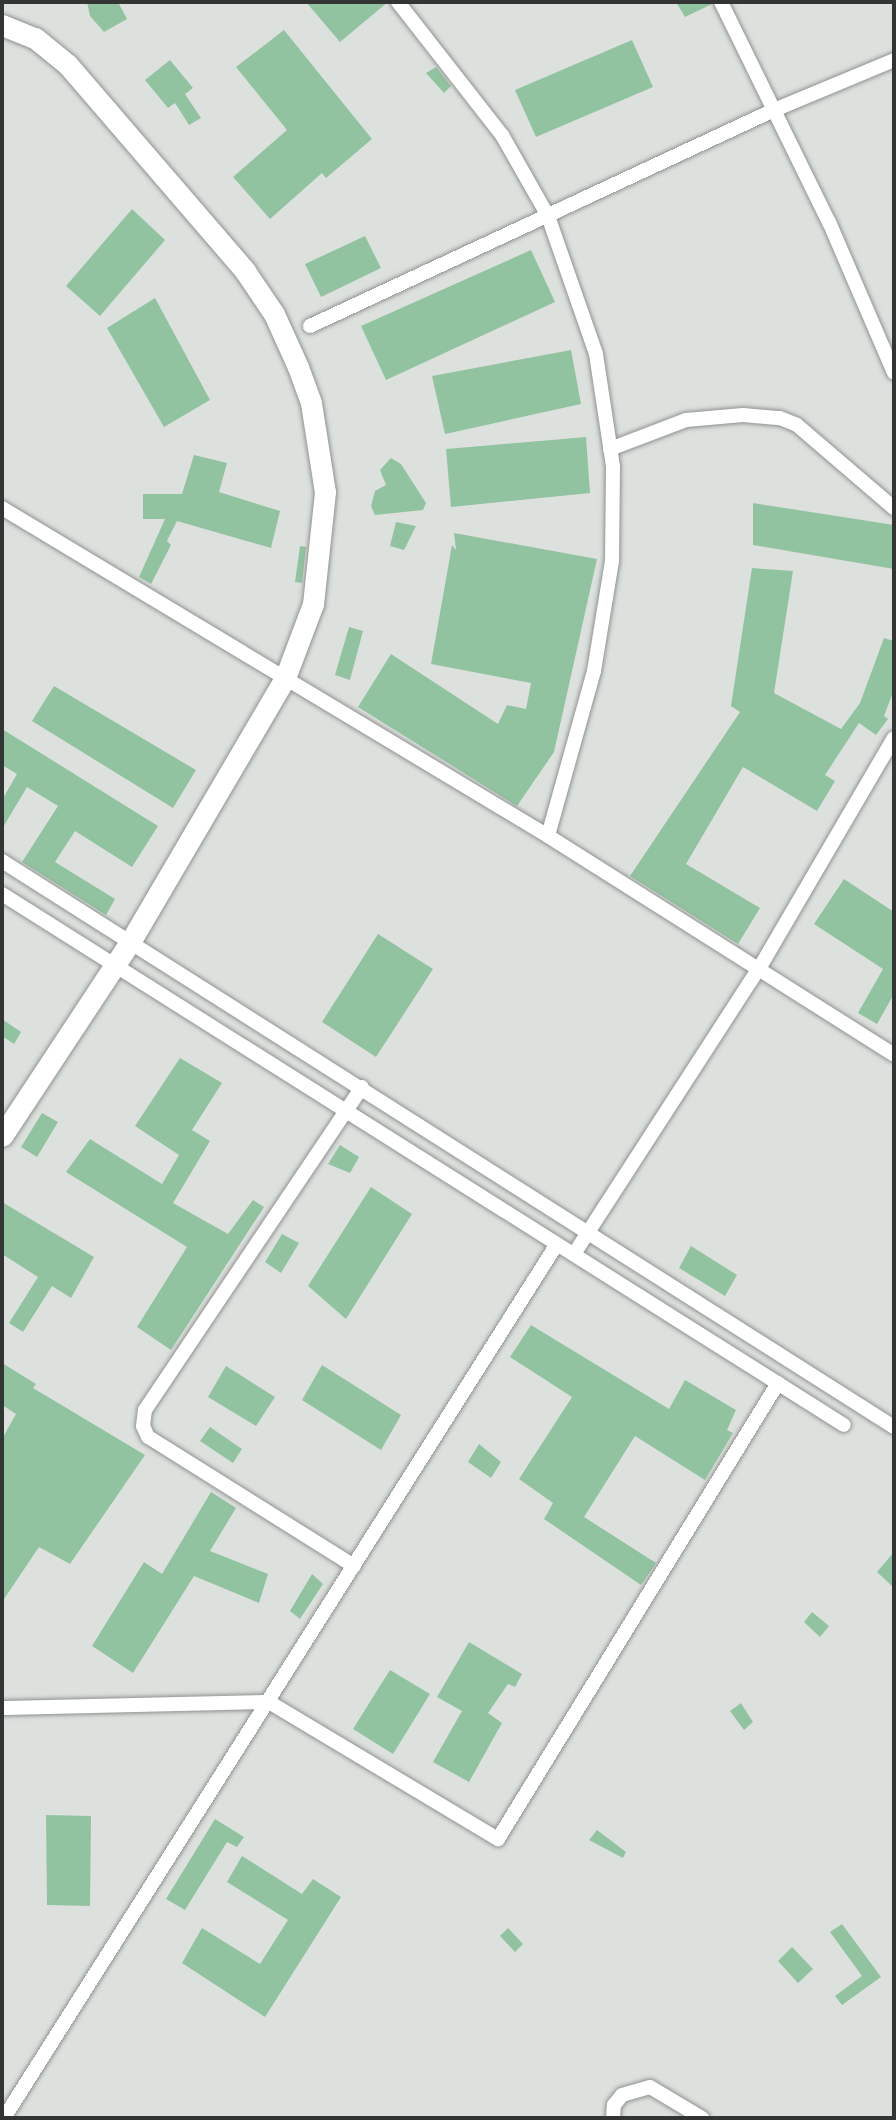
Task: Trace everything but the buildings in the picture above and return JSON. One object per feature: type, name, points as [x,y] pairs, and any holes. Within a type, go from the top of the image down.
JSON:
[{"type":"street","points":[[398,2],[502,135],[548,216],[596,354],[610,449],[612,561],[594,671],[548,835]]},
{"type":"street","points":[[721,2],[880,332],[894,373]]},
{"type":"street","points":[[2,25],[35,38],[68,65],[245,271],[274,314],[298,367],[319,444],[324,530],[313,604],[285,678],[130,942],[2,1136]]},
{"type":"street","points":[[310,326],[774,110],[894,60]]},
{"type":"street","points":[[610,449],[686,420],[743,415],[780,418],[797,425],[894,508]]},
{"type":"street","points":[[2,508],[548,835],[760,967],[894,1055]]},
{"type":"street","points":[[574,1254],[760,967],[894,738]]},
{"type":"street","points":[[2,862],[590,1231],[870,1409],[894,1427]]},
{"type":"street","points":[[2,894],[844,1425]]},
{"type":"street","points":[[354,1566],[148,1437],[143,1426],[145,1410],[362,1087]]},
{"type":"street","points":[[4,2118],[557,1244]]},
{"type":"street","points":[[2,1708],[269,1702],[498,1839],[778,1383]]},
{"type":"street","points":[[613,2118],[614,2105],[622,2095],[650,2087],[702,2118]]}]
